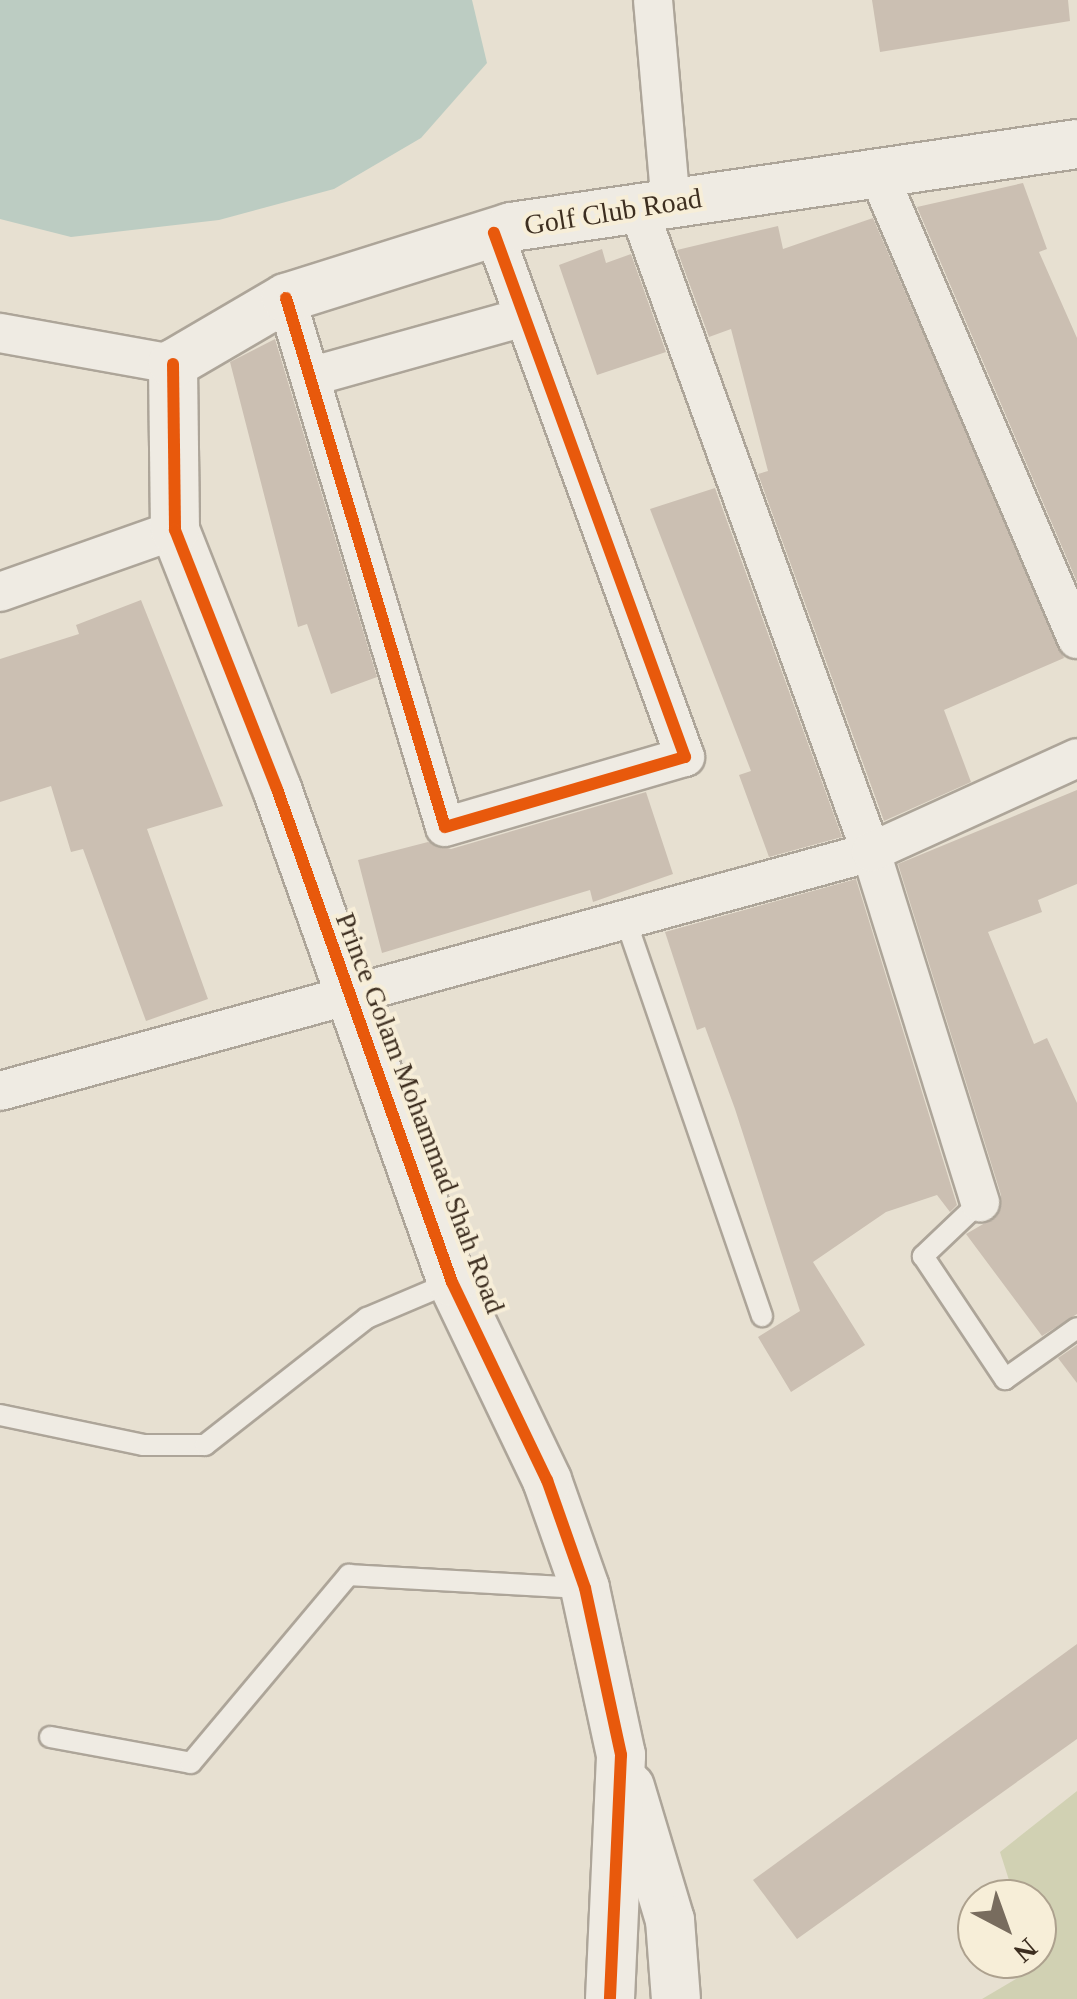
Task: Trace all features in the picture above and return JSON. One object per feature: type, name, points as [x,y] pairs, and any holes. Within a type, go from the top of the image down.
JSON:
[{"type":"street","points":[[653,0],[655,206],[871,852],[980,1202]]},
{"type":"street","name":"Golf Club Road","points":[[173,364],[286,298],[494,232],[877,171],[1077,144]]},
{"type":"street","points":[[877,171],[1077,638]]},
{"type":"street","points":[[286,298],[313,376],[445,826],[685,756],[494,232]]},
{"type":"street","points":[[313,376],[524,317]]},
{"type":"street","points":[[0,333],[173,364]]},
{"type":"street","name":"Prince Golam Mohammad Shah Road","points":[[173,364],[175,530],[278,789],[346,999],[452,1282],[547,1480],[585,1588],[621,1755],[610,1999]]},
{"type":"street","points":[[0,592],[175,530]]},
{"type":"street","points":[[0,1091],[871,852],[1077,758]]},
{"type":"street","points":[[621,1755],[670,1920],[676,1999]]},
{"type":"lane","points":[[626,920],[762,1316]]},
{"type":"lane","points":[[980,1202],[923,1256],[1005,1379],[1077,1328]]},
{"type":"lane","points":[[0,1415],[142,1445],[205,1446],[367,1318],[452,1282]]},
{"type":"lane","points":[[50,1736],[191,1763],[349,1575],[585,1588]]},
{"type":"green space","points":[[1077,1791],[1077,1999],[982,1999],[1016,1979],[1057,1979],[1057,1879],[1009,1879],[1000,1852]]},
{"type":"shaded area","points":[[0,0],[472,0],[487,63],[421,138],[334,189],[219,220],[71,237],[0,219]]},
{"type":"building","points":[[872,0],[1068,0],[1070,21],[880,52]]},
{"type":"building","points":[[1023,183],[1047,249],[1039,252],[1077,338],[1077,582],[917,207]]},
{"type":"building","points":[[873,218],[1064,658],[944,710],[971,782],[884,821],[758,474],[768,471],[731,329],[709,337],[677,250],[778,226],[783,249]]},
{"type":"building","points":[[602,249],[606,263],[631,254],[666,352],[597,375],[559,265]]},
{"type":"building","points":[[275,339],[377,677],[331,694],[307,624],[298,627],[230,362]]},
{"type":"building","points":[[715,488],[842,837],[769,857],[739,775],[751,771],[650,509]]},
{"type":"building","points":[[141,600],[223,806],[147,829],[208,999],[146,1021],[83,849],[71,852],[51,786],[0,802],[0,659],[79,634],[76,625]]},
{"type":"building","points":[[1077,790],[1077,884],[1038,900],[1042,912],[988,932],[1034,1044],[1047,1038],[1077,1103],[1077,1314],[1042,1336],[966,1234],[997,1216],[1001,1195],[898,864]]},
{"type":"building","points":[[646,792],[673,874],[593,902],[590,890],[382,953],[358,860],[428,842],[451,849]]},
{"type":"building","points":[[856,879],[957,1205],[950,1212],[937,1195],[886,1212],[813,1262],[865,1345],[791,1392],[758,1337],[800,1311],[735,1109],[705,1027],[697,1030],[665,932]]},
{"type":"building","points":[[1077,1345],[1077,1383],[1058,1358]]},
{"type":"building","points":[[1077,1644],[1077,1739],[797,1939],[753,1880]]},
{"type":"cycle path","points":[[286,298],[445,827],[685,757],[494,233]]},
{"type":"cycle path","points":[[173,364],[175,530],[277,789],[452,1282],[547,1480],[585,1588],[621,1755],[610,1999]]}]
